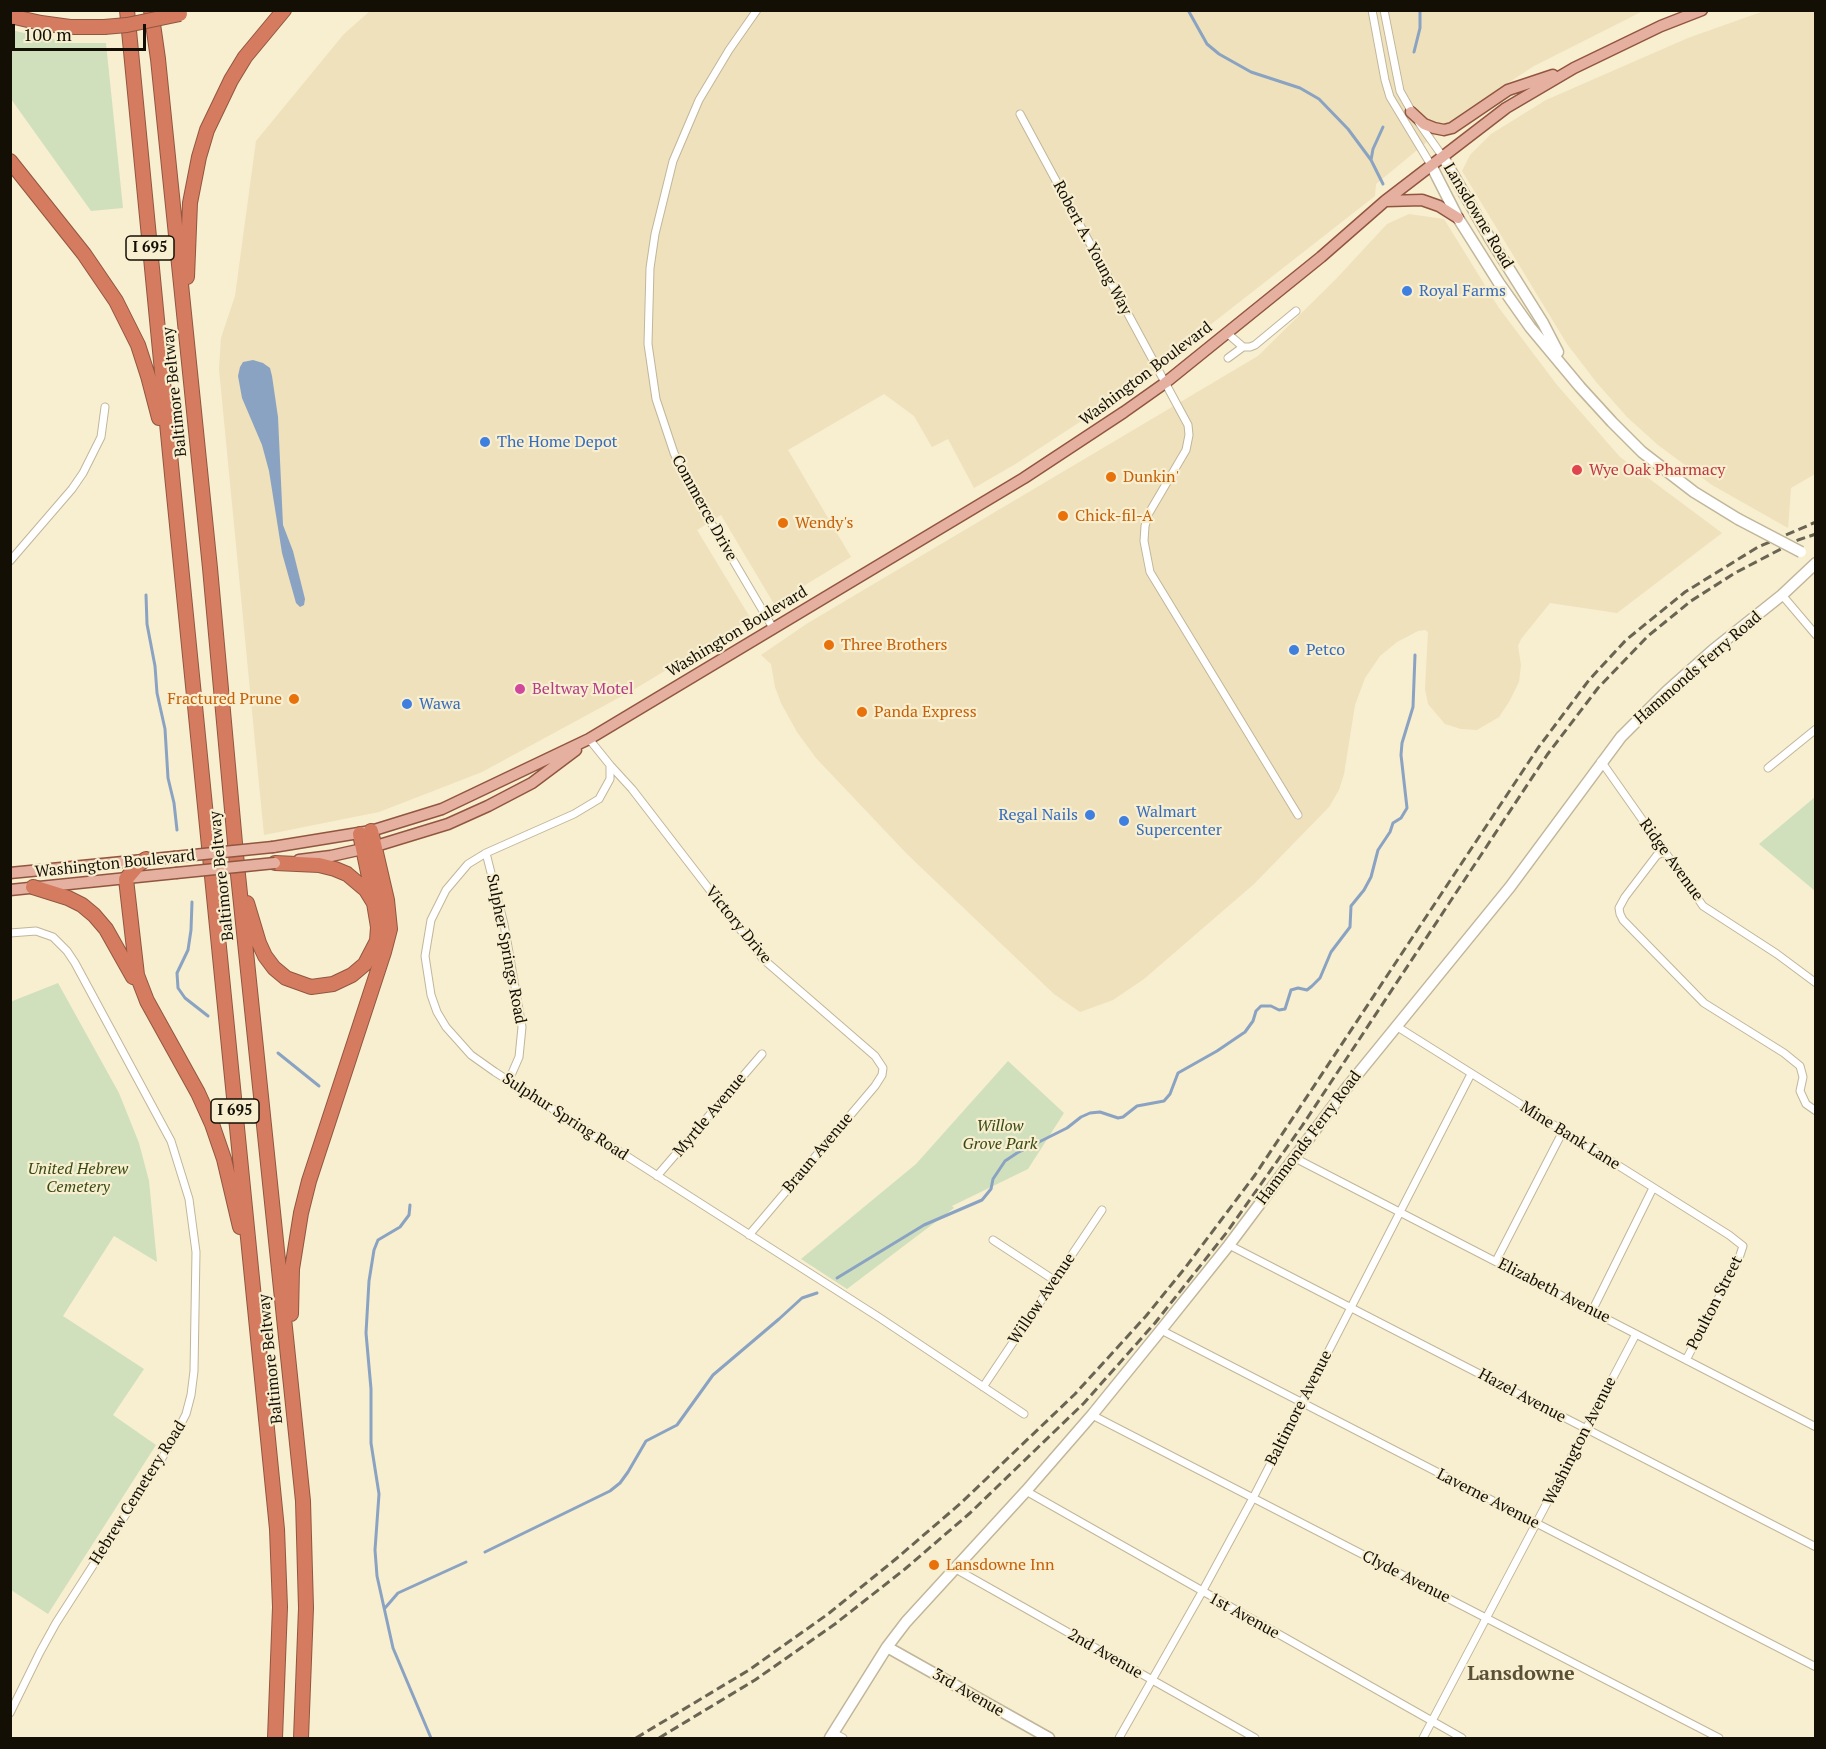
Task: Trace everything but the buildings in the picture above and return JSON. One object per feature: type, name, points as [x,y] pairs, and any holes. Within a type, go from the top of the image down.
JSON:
[{"type":"highway","name":"Baltimore Beltway","points":[[128,10],[277,1529],[280,1607],[275,1738]]},
{"type":"highway","name":"Baltimore Beltway","points":[[151,10],[210,568],[237,865],[303,1501],[304,1712],[301,1738]]},
{"type":"highway","points":[[185,333],[190,202],[199,157],[217,107],[231,80],[256,42],[284,10]]},
{"type":"highway","points":[[10,16],[70,27],[104,27],[127,25],[186,12]]},
{"type":"highway","points":[[10,148],[116,300],[138,345],[156,403],[173,485]]},
{"type":"highway","points":[[10,161],[84,254]]},
{"type":"highway","points":[[237,865],[259,943],[274,968],[286,978],[311,987],[333,984],[352,975],[365,964],[377,941],[378,927],[366,833]]},
{"type":"highway","points":[[290,1385],[292,1269],[301,1213],[309,1181],[390,929],[387,900],[369,848]]},
{"type":"highway","points":[[146,859],[126,879],[137,975],[147,1002]]},
{"type":"highway","points":[[275,863],[319,865],[347,874],[366,890],[374,903]]},
{"type":"highway","points":[[33,887],[82,905],[106,929],[198,1093],[224,1159],[256,1309]]},
{"type":"main road","name":"Washington Boulevard","points":[[10,873],[273,847],[366,833],[442,809],[590,739],[1024,478],[1106,424],[1164,383],[1385,201],[1506,108],[1574,68],[1661,26],[1702,10]]},
{"type":"main road","points":[[1411,112],[1424,124],[1434,129],[1452,128],[1508,90],[1574,68]]},
{"type":"main road","points":[[1385,201],[1422,200],[1439,206],[1458,218]]},
{"type":"main road","name":"Washington Boulevard","points":[[10,890],[275,863],[332,856],[369,848],[448,824],[488,806],[532,783],[590,739]]},
{"type":"street","name":"Commerce Drive","points":[[758,10],[729,50],[704,91],[685,130],[674,161],[657,224],[650,268],[648,344],[656,399],[674,453],[690,487],[773,628]]},
{"type":"street","points":[[1372,10],[1390,97],[1431,165]]},
{"type":"street","points":[[1384,10],[1400,91],[1411,112],[1443,157]]},
{"type":"street","name":"Robert A. Young Way","points":[[1020,114],[1188,425],[1186,450],[1149,513],[1145,526],[1144,541],[1150,572],[1298,815]]},
{"type":"street","name":"Lansdowne Road","points":[[1443,157],[1489,237],[1543,323],[1566,368]]},
{"type":"street","name":"Lansdowne Road","points":[[1431,165],[1458,218],[1499,284],[1530,327],[1612,422],[1642,452],[1694,492],[1815,561]]},
{"type":"street","points":[[1228,358],[1243,347],[1256,345],[1296,311]]},
{"type":"street","points":[[1227,333],[1243,347]]},
{"type":"street","points":[[10,561],[83,473],[101,437],[105,407]]},
{"type":"street","name":"Hammonds Ferry Road","points":[[835,1737],[887,1647],[906,1622],[1026,1491],[1161,1330],[1229,1245],[1293,1157],[1396,1026],[1508,889],[1601,761],[1643,713],[1713,650],[1782,595],[1815,561]]},
{"type":"street","points":[[1782,595],[1815,635]]},
{"type":"street","points":[[1768,768],[1815,729]]},
{"type":"street","points":[[590,739],[610,765]]},
{"type":"street","name":"Ridge Avenue","points":[[1601,761],[1703,906],[1777,954],[1815,983]]},
{"type":"street","name":"Sulphur Spring Road","points":[[610,765],[610,779],[599,799],[587,807],[486,853],[468,864],[456,876],[438,904],[427,938],[425,956],[427,980],[437,1012],[446,1028],[471,1055],[1024,1414]]},
{"type":"street","name":"Victory Drive","points":[[610,765],[632,789],[763,959],[875,1056],[883,1068]]},
{"type":"street","points":[[1664,852],[1657,855],[1625,897],[1620,908],[1623,920],[1704,1003],[1784,1053],[1800,1066],[1803,1077],[1800,1091],[1806,1104],[1815,1111]]},
{"type":"street","name":"Sulpher Springs Road","points":[[486,853],[504,924],[522,1027],[519,1057],[509,1080]]},
{"type":"street","name":"Hebrew Cemetery Road","points":[[10,933],[36,931],[52,937],[67,951],[75,963],[171,1141],[189,1199],[196,1252],[194,1371],[186,1414],[169,1447],[51,1632],[10,1713]]},
{"type":"street","name":"Mine Bank Lane","points":[[1396,1026],[1743,1246]]},
{"type":"street","name":"Myrtle Avenue","points":[[657,1176],[762,1054]]},
{"type":"street","name":"Braun Avenue","points":[[749,1235],[875,1086],[882,1075],[883,1068]]},
{"type":"street","name":"Baltimore Avenue","points":[[1119,1738],[1253,1498],[1472,1074]]},
{"type":"street","points":[[1496,1261],[1563,1131]]},
{"type":"street","name":"Elizabeth Avenue","points":[[1293,1157],[1815,1426]]},
{"type":"street","points":[[1592,1311],[1653,1188]]},
{"type":"street","name":"Willow Avenue","points":[[983,1387],[1102,1210]]},
{"type":"street","points":[[993,1240],[1054,1280]]},
{"type":"street","name":"Hazel Avenue","points":[[1229,1245],[1815,1548]]},
{"type":"street","name":"Poulton Street","points":[[1686,1360],[1738,1261],[1743,1246]]},
{"type":"street","name":"Laverne Avenue","points":[[1161,1330],[1815,1667]]},
{"type":"street","name":"Washington Avenue","points":[[1423,1738],[1636,1334]]},
{"type":"street","name":"Clyde Avenue","points":[[1092,1415],[1719,1738]]},
{"type":"street","name":"1st Avenue","points":[[1026,1491],[1462,1738]]},
{"type":"street","name":"2nd Avenue","points":[[954,1568],[1255,1738]]},
{"type":"street","name":"3rd Avenue","points":[[887,1647],[1049,1738]]},
{"type":"shaded area","points":[[370,11],[1643,11],[1534,66],[1462,113],[1376,184],[1375,196],[1118,397],[1017,463],[974,488],[948,439],[932,447],[914,416],[884,394],[788,450],[851,557],[774,604],[721,515],[697,530],[751,619],[633,690],[482,772],[379,812],[264,835],[219,369],[221,338],[235,296],[256,141],[344,34]]},
{"type":"shaded area","points":[[1764,11],[1816,11],[1815,474],[1791,488],[1788,528],[1712,485],[1658,445],[1627,417],[1567,344],[1462,171],[1470,155],[1491,134],[1546,100],[1688,38]]},
{"type":"shaded area","points":[[1409,214],[1444,219],[1499,308],[1557,385],[1620,457],[1722,533],[1617,613],[1550,603],[1518,646],[1521,665],[1519,682],[1509,702],[1499,717],[1477,730],[1461,729],[1445,724],[1428,704],[1425,689],[1428,632],[1418,631],[1397,642],[1380,656],[1365,678],[1355,705],[1344,774],[1339,790],[1329,807],[1254,884],[1144,979],[1113,1000],[1080,1012],[1054,994],[907,854],[816,758],[797,732],[781,703],[775,687],[771,664],[761,655],[808,623],[1258,356],[1336,279],[1387,224]]},
{"type":"green space","points":[[11,30],[70,43],[106,43],[123,208],[91,211],[11,99]]},
{"type":"green space","points":[[1815,797],[1815,891],[1759,844]]},
{"type":"green space","name":"United Hebrew Cemetery","points":[[58,983],[119,1093],[139,1143],[149,1181],[157,1262],[114,1236],[63,1316],[144,1369],[113,1415],[156,1445],[48,1614],[11,1590],[10,1002]]},
{"type":"green space","name":"Willow Grove Park","points":[[1008,1061],[1064,1113],[1028,1169],[952,1206],[954,1208],[847,1289],[801,1259],[916,1164]]},
{"type":"water","points":[[253,360],[270,368],[272,376],[278,417],[283,525],[293,551],[305,599],[304,605],[300,607],[296,603],[282,553],[269,471],[262,445],[242,398],[238,376],[240,367],[243,362]]},
{"type":"waterway","points":[[1188,10],[1207,44],[1219,54],[1251,72],[1300,88],[1319,99],[1348,129],[1371,160],[1383,184]]},
{"type":"waterway","points":[[1414,52],[1420,28],[1420,10]]},
{"type":"waterway","points":[[1371,160],[1373,149],[1383,127]]},
{"type":"waterway","points":[[146,595],[147,624],[155,666],[157,693],[165,729],[168,778],[177,830]]},
{"type":"waterway","points":[[837,1278],[924,1225],[982,1200],[991,1189],[993,1179],[1005,1161],[1067,1128],[1081,1117],[1100,1112],[1118,1118],[1123,1117],[1137,1106],[1164,1101],[1170,1094],[1178,1073],[1245,1032],[1261,1006],[1285,1009],[1291,990],[1298,988],[1307,990],[1320,978],[1331,952],[1350,927],[1351,906],[1371,877],[1378,850],[1393,823],[1401,818],[1407,808],[1401,755],[1402,743],[1413,707],[1415,655]]},
{"type":"waterway","points":[[192,902],[188,950],[177,973],[178,988],[185,998],[208,1016]]},
{"type":"waterway","points":[[278,1053],[319,1086]]},
{"type":"waterway","points":[[410,1205],[409,1215],[400,1227],[378,1240],[374,1250],[369,1281],[366,1333],[371,1389],[371,1443],[379,1494],[375,1550],[377,1576],[393,1648],[431,1738]]},
{"type":"waterway","points":[[485,1552],[610,1491],[628,1472],[646,1441],[677,1425],[713,1375],[802,1298],[817,1293]]},
{"type":"waterway","points":[[385,1608],[398,1593],[466,1562]]},
{"type":"railway","points":[[636,1738],[749,1670],[828,1614],[961,1503],[1075,1394],[1146,1316],[1255,1175],[1538,748],[1589,680],[1626,640],[1685,592],[1758,547],[1816,522]]},
{"type":"railway","points":[[659,1738],[755,1680],[835,1624],[905,1569],[970,1513],[1084,1403],[1155,1323],[1227,1232],[1302,1126],[1547,755],[1598,688],[1648,636],[1691,601],[1735,573],[1798,540],[1816,534]]},
{"type":"place","name":"Royal Farms","points":[[1407,291]]},
{"type":"place","name":"The Home Depot","points":[[485,442]]},
{"type":"place","name":"Wye Oak Pharmacy","points":[[1577,470]]},
{"type":"place","name":"Dunkin'","points":[[1111,477]]},
{"type":"place","name":"Chick-fil-A","points":[[1063,516]]},
{"type":"place","name":"Wendy's","points":[[783,523]]},
{"type":"place","name":"Three Brothers","points":[[829,645]]},
{"type":"place","name":"Petco","points":[[1294,650]]},
{"type":"place","name":"Beltway Motel","points":[[520,689]]},
{"type":"place","name":"Fractured Prune","points":[[294,699]]},
{"type":"place","name":"Wawa","points":[[407,704]]},
{"type":"place","name":"Panda Express","points":[[862,712]]},
{"type":"place","name":"Regal Nails","points":[[1090,815]]},
{"type":"place","name":"Walmart Supercenter","points":[[1124,821]]},
{"type":"place","name":"Lansdowne Inn","points":[[934,1565]]},
{"type":"district","name":"Lansdowne","points":[[1521,1674]]}]
